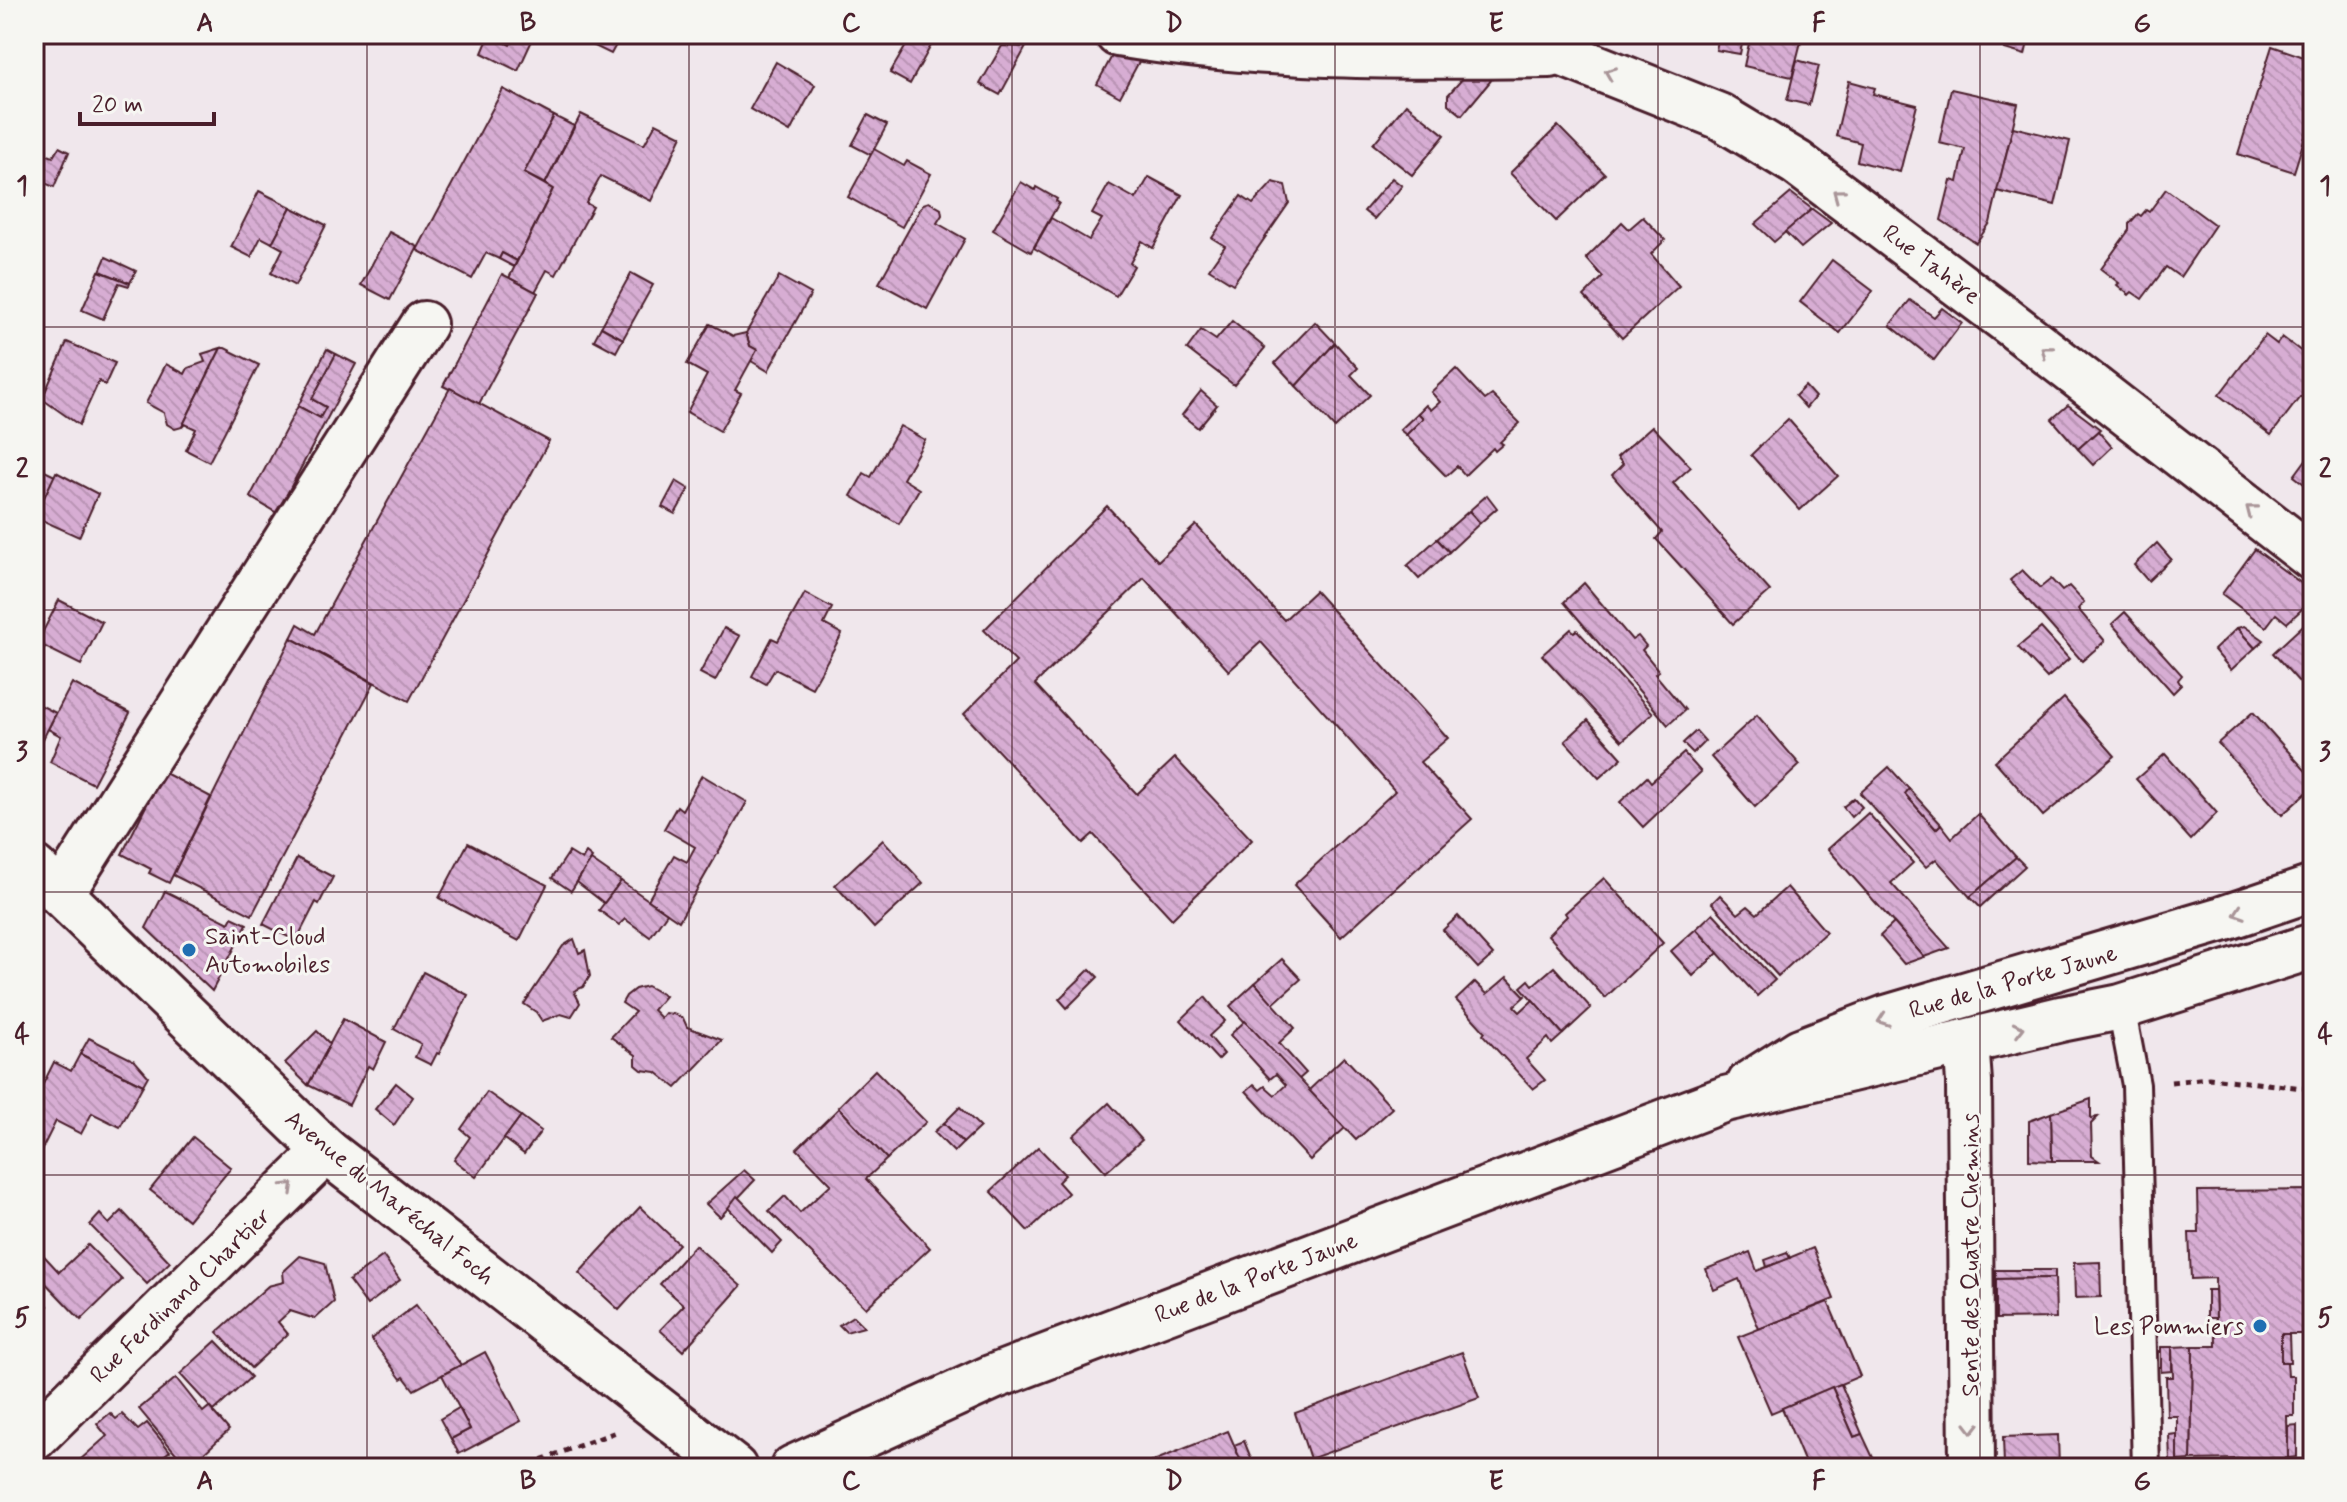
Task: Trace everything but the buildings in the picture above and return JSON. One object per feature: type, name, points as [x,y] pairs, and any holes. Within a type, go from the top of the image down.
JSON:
[{"type":"street","points":[[1118,34],[1165,42],[1321,56],[1564,55]]},
{"type":"street","name":"Rue Tahère","points":[[1513,34],[1719,116],[1797,163],[2313,558]]},
{"type":"street","points":[[47,881],[424,324]]},
{"type":"street","name":"Avenue du Maréchal Foch","points":[[47,881],[326,1151],[734,1468]]},
{"type":"street","name":"Rue de la Porte Jaune","points":[[1725,1099],[1800,1051],[1886,1018],[2222,919],[2313,888]]},
{"type":"street","name":"Rue de la Porte Jaune","points":[[793,1468],[993,1377],[1725,1099],[2121,1007],[2313,946]]},
{"type":"street","name":"Sente des Quatre Chemins","points":[[1966,1042],[1970,1097],[1972,1468]]},
{"type":"street","name":"Rue Ferdinand Chartier","points":[[34,1438],[326,1151]]},
{"type":"lane","points":[[2121,1007],[2136,1085],[2146,1468]]},
{"type":"path","points":[[2136,1085],[2209,1078],[2313,1089]]},
{"type":"path","points":[[519,1468],[624,1429],[657,1408]]},
{"type":"place","name":"Saint-Cloud Automobiles","points":[[189,950]]},
{"type":"place","name":"Les Pommiers","points":[[2260,1326]]}]
